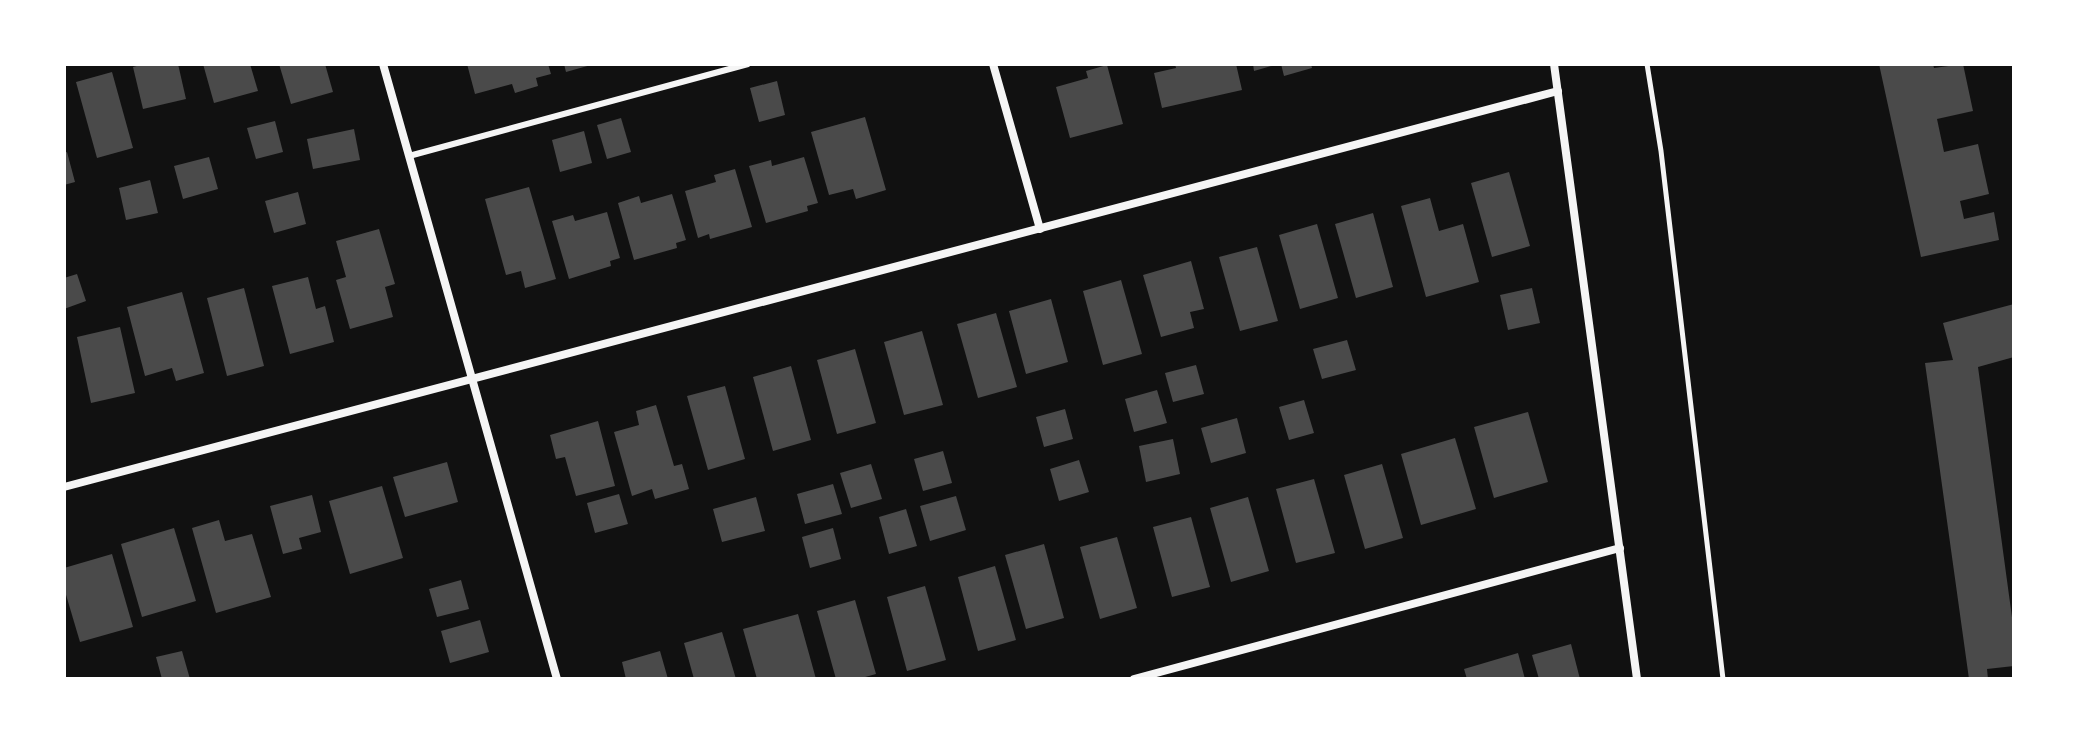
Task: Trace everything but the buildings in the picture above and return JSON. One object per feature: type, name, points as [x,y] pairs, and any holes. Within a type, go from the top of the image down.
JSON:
[{"type":"street","points":[[383,64],[557,679]]},
{"type":"street","points":[[993,64],[1040,229]]},
{"type":"street","points":[[1554,64],[1637,679]]},
{"type":"street","points":[[64,487],[1558,91]]},
{"type":"street","points":[[1134,679],[1620,548]]},
{"type":"lane","points":[[409,156],[748,64]]},
{"type":"path","points":[[1647,64],[1661,151],[1723,679]]}]
